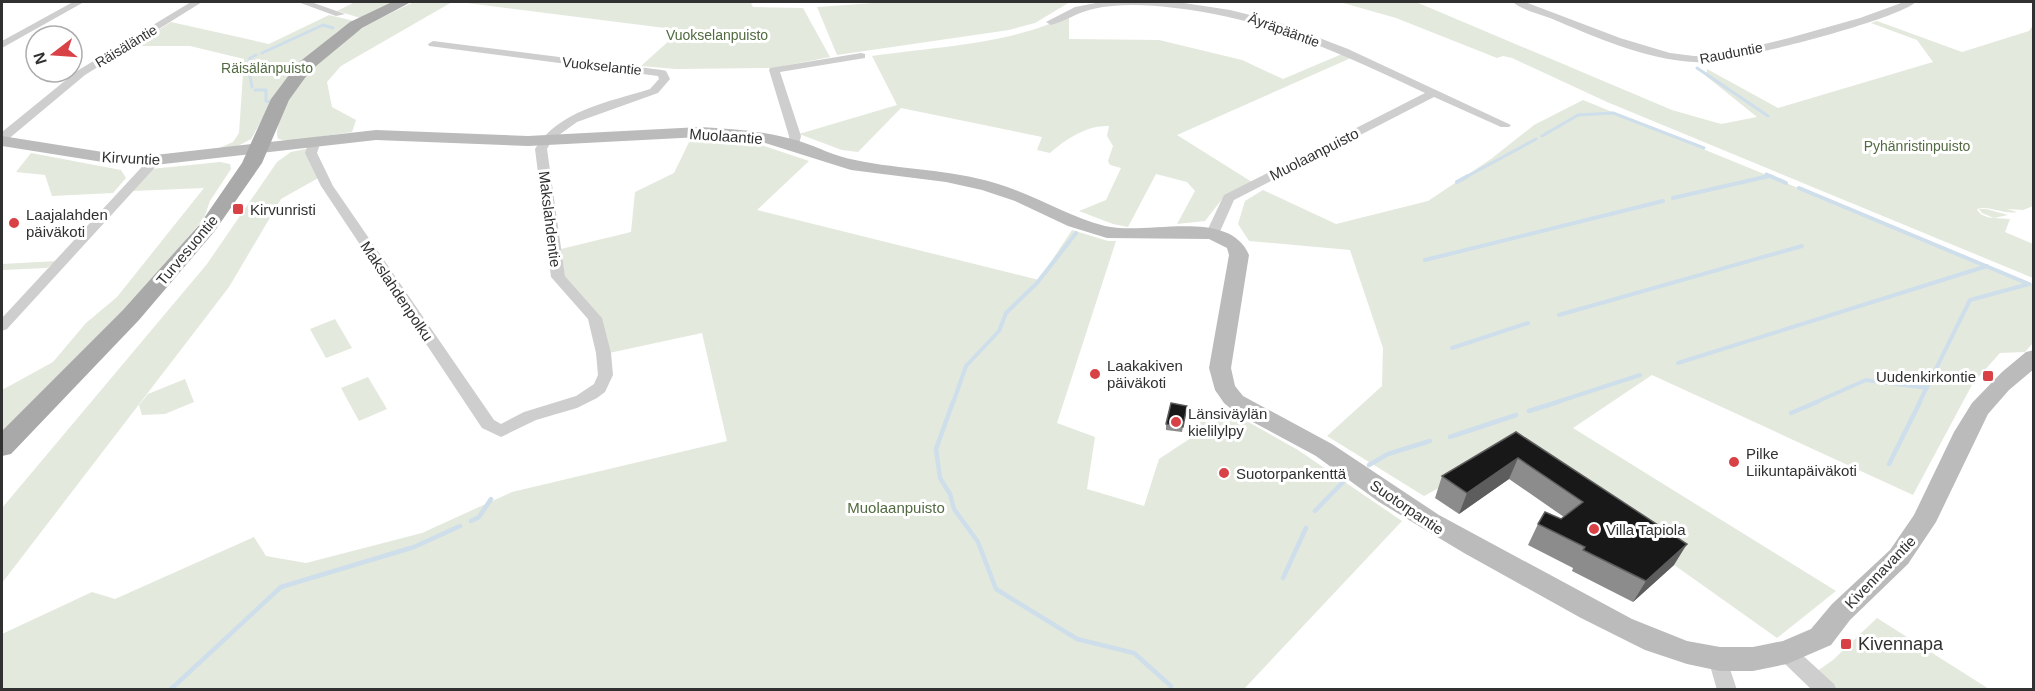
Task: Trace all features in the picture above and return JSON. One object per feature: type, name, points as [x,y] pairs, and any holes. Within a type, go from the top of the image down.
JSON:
[{"type":"main road","name":"Turvesuontie","points":[[2,447],[182,258],[230,196],[261,147],[278,104],[291,82],[318,54],[343,35],[400,3]]},
{"type":"street","points":[[2,45],[79,2]]},
{"type":"street","name":"Räisäläntie","points":[[2,140],[41,104],[81,73],[197,2]]},
{"type":"street","points":[[303,2],[340,14]]},
{"type":"street","name":"Äyräpääntie","points":[[1051,22],[1078,8],[1099,3],[1145,2],[1198,7],[1243,16],[1289,29],[1505,125]]},
{"type":"street","name":"Rauduntie","points":[[1518,2],[1664,55],[1695,60],[1715,59],[1832,30],[1911,2]]},
{"type":"street","name":"Vuokselantie","points":[[433,44],[663,74],[665,79],[663,85],[654,91],[563,124],[545,140]]},
{"type":"street","points":[[794,145],[795,136],[774,69],[861,56]]},
{"type":"street","name":"Muolaanpuisto","points":[[1213,233],[1229,198],[1433,93]]},
{"type":"street","name":"Muolaantie","points":[[261,147],[399,135],[474,140],[545,140],[700,132],[756,135],[794,145],[851,165],[946,177],[987,186],[1021,197],[1084,226],[1107,232],[1213,233]]},
{"type":"street","name":"Kirvuntie","points":[[2,140],[109,158],[155,160],[261,147]]},
{"type":"street","name":"Makslahdentie","points":[[501,431],[530,416],[582,399],[604,382],[606,373],[595,318],[558,277],[541,149],[545,140]]},
{"type":"street","name":"Makslahdenpolku","points":[[315,141],[311,153],[327,186],[488,424],[501,431]]},
{"type":"street","points":[[2,326],[155,160]]},
{"type":"street","name":"Suotorpantie","points":[[1213,233],[1235,245],[1239,255],[1220,368],[1224,386],[1236,402],[1316,444],[1446,533],[1556,591],[1640,640],[1724,679]]},
{"type":"street","name":"Kivennavantie","points":[[1724,679],[1791,657],[1827,631],[1842,612],[1863,594],[1914,538],[1938,495],[1977,412],[2033,357]]},
{"type":"street","points":[[1791,657],[1827,690]]},
{"type":"green space","points":[[355,2],[396,2],[364,19],[337,11]]},
{"type":"green space","points":[[414,2],[452,2],[341,66],[327,82],[332,107],[356,120],[352,132],[289,141],[278,139],[278,126],[292,92],[319,59],[336,45],[375,21]]},
{"type":"green space","name":"Vuokselanpuisto","points":[[459,2],[781,2],[751,3],[753,7],[803,8],[830,57],[773,68],[676,69],[641,66],[681,30]]},
{"type":"green space","points":[[888,2],[1070,2],[1035,23],[1009,30],[837,55],[817,7]]},
{"type":"green space","name":"Pyhänristinpuisto","points":[[1340,2],[1416,2],[1672,110],[1721,124],[1757,117],[1706,76],[1707,69],[1778,108],[1933,62],[1917,40],[1871,23],[1877,21],[1962,52],[2029,31],[2033,25],[2033,206],[2023,210],[2007,209],[2017,212],[2012,213],[1987,208],[1977,209],[1987,217],[2010,219],[2005,232],[2033,244],[2033,278],[1607,102],[1512,58],[1503,56],[1497,58],[1396,18]]},
{"type":"green space","name":"Räisälänpuisto","points":[[329,15],[358,22],[338,31],[306,59],[270,105],[251,139],[236,147],[217,149],[233,142],[239,133],[244,59],[190,46],[132,46],[171,22],[269,44]]},
{"type":"green space","points":[[1069,15],[1069,39],[1159,40],[1242,60],[1283,79],[1342,54],[1351,58],[1177,135],[1252,182],[1223,198],[1205,221],[1177,224],[1195,191],[1187,182],[1156,174],[1128,227],[1113,224],[1079,211],[1106,200],[1121,168],[1110,165],[1108,161],[1113,146],[1107,136],[1109,126],[1085,130],[1050,153],[1037,150],[1042,137],[901,108],[858,152],[842,150],[799,134],[897,105],[872,56],[999,38],[1048,25]]},
{"type":"green space","points":[[1583,100],[2033,284],[2033,343],[2025,352],[2000,353],[1973,383],[1913,495],[1652,375],[1573,428],[1836,591],[1777,638],[1511,449],[1424,496],[1327,436],[1382,386],[1383,348],[1350,250],[1249,241],[1238,224],[1245,201],[1263,190],[1336,224],[1428,201],[1491,159],[1534,125]]},
{"type":"green space","name":"Muolaanpuisto","points":[[691,138],[758,144],[809,161],[757,210],[1039,280],[1072,230],[1108,241],[1116,241],[1057,423],[1095,437],[1087,489],[1144,506],[1159,459],[1194,436],[1196,420],[1205,420],[1203,417],[1214,420],[1243,419],[1298,450],[1402,521],[1244,689],[2,690],[2,634],[92,592],[115,599],[254,537],[266,556],[306,563],[422,533],[512,492],[727,441],[702,333],[609,353],[600,316],[565,276],[561,249],[631,232],[635,192],[674,173]]},
{"type":"green space","points":[[310,148],[320,177],[281,199],[229,287],[2,583],[2,508],[207,264],[277,162],[291,152]]},
{"type":"green space","points":[[31,153],[121,170],[126,178],[113,193],[52,196],[45,175],[16,172]]},
{"type":"green space","points":[[220,162],[230,164],[231,169],[210,201],[204,218],[151,283],[2,433],[2,390],[53,362],[86,323],[117,297],[204,188],[132,191],[151,169]]},
{"type":"green space","points":[[1979,209],[2008,215],[1994,218],[1982,213]]},
{"type":"green space","points":[[57,261],[47,268],[2,270],[2,264]]},
{"type":"green space","points":[[335,319],[352,348],[326,358],[310,329]]},
{"type":"green space","points":[[368,377],[387,409],[359,421],[341,388]]},
{"type":"green space","points":[[185,379],[194,402],[165,414],[142,415],[139,405],[148,394]]},
{"type":"green space","points":[[1877,618],[1989,689],[1834,689],[1816,672],[1833,660]]},
{"type":"building","name":"Länsiväylän kielilylpy","points":[[1171,403],[1187,406],[1183,427],[1166,424]]},
{"type":"building","points":[[1516,432],[1687,544],[1646,581],[1583,550],[1585,547],[1538,524],[1545,512],[1561,519],[1583,502],[1518,458],[1467,493],[1442,476]]},
{"type":"waterway","points":[[262,53],[323,25],[333,28]]},
{"type":"waterway","points":[[252,87],[248,66],[250,58],[256,55]]},
{"type":"waterway","points":[[1697,68],[1768,116]]},
{"type":"waterway","points":[[255,90],[266,90],[266,101],[270,102]]},
{"type":"waterway","points":[[1542,136],[1578,115],[1613,113],[1704,148]]},
{"type":"waterway","points":[[1466,177],[1536,139]]},
{"type":"waterway","points":[[1766,174],[1773,177]]},
{"type":"waterway","points":[[1457,182],[1468,176]]},
{"type":"waterway","points":[[1673,198],[1769,176],[1763,177]]},
{"type":"waterway","points":[[1770,176],[1786,183]]},
{"type":"waterway","points":[[1799,188],[1986,266]]},
{"type":"waterway","points":[[1425,260],[1663,201]]},
{"type":"waterway","points":[[953,403],[966,366],[999,331],[1006,313],[1037,283],[1076,233]]},
{"type":"waterway","points":[[1559,315],[1802,246]]},
{"type":"waterway","points":[[1678,363],[1986,266]]},
{"type":"waterway","points":[[1926,388],[1970,300],[2029,284],[1986,266]]},
{"type":"waterway","points":[[1452,348],[1528,323]]},
{"type":"waterway","points":[[1554,403],[1640,375]]},
{"type":"waterway","points":[[1814,403],[1866,380],[1926,388]]},
{"type":"waterway","points":[[1919,403],[1926,388]]},
{"type":"waterway","points":[[953,402],[936,449],[940,478],[950,494],[954,509],[978,542],[996,589],[1077,639],[1134,653],[1171,686],[1171,690]]},
{"type":"waterway","points":[[1529,411],[1558,402]]},
{"type":"waterway","points":[[1791,413],[1817,402]]},
{"type":"waterway","points":[[1889,464],[1920,402]]},
{"type":"waterway","points":[[1450,437],[1516,415]]},
{"type":"waterway","points":[[1369,465],[1388,454],[1430,441]]},
{"type":"waterway","points":[[1315,511],[1344,481]]},
{"type":"waterway","points":[[471,521],[479,517],[491,499]]},
{"type":"waterway","points":[[170,690],[281,587],[414,547],[460,526]]},
{"type":"waterway","points":[[1283,578],[1306,528]]},
{"type":"place","name":"Kirvunristi","points":[[238,209]]},
{"type":"place","name":"Laajalahden päiväkoti","points":[[14,223]]},
{"type":"place","name":"Laakakiven päiväkoti","points":[[1095,374]]},
{"type":"place","name":"Uudenkirkontie","points":[[1988,376]]},
{"type":"place","name":"Länsiväylän kielilylpy","points":[[1176,422]]},
{"type":"place","name":"Pilke Liikuntapäiväkoti","points":[[1734,462]]},
{"type":"place","name":"Suotorpankenttä","points":[[1224,473]]},
{"type":"place","name":"Villa Tapiola","points":[[1594,529]]},
{"type":"place","name":"Kivennapa","points":[[1846,644]]}]
